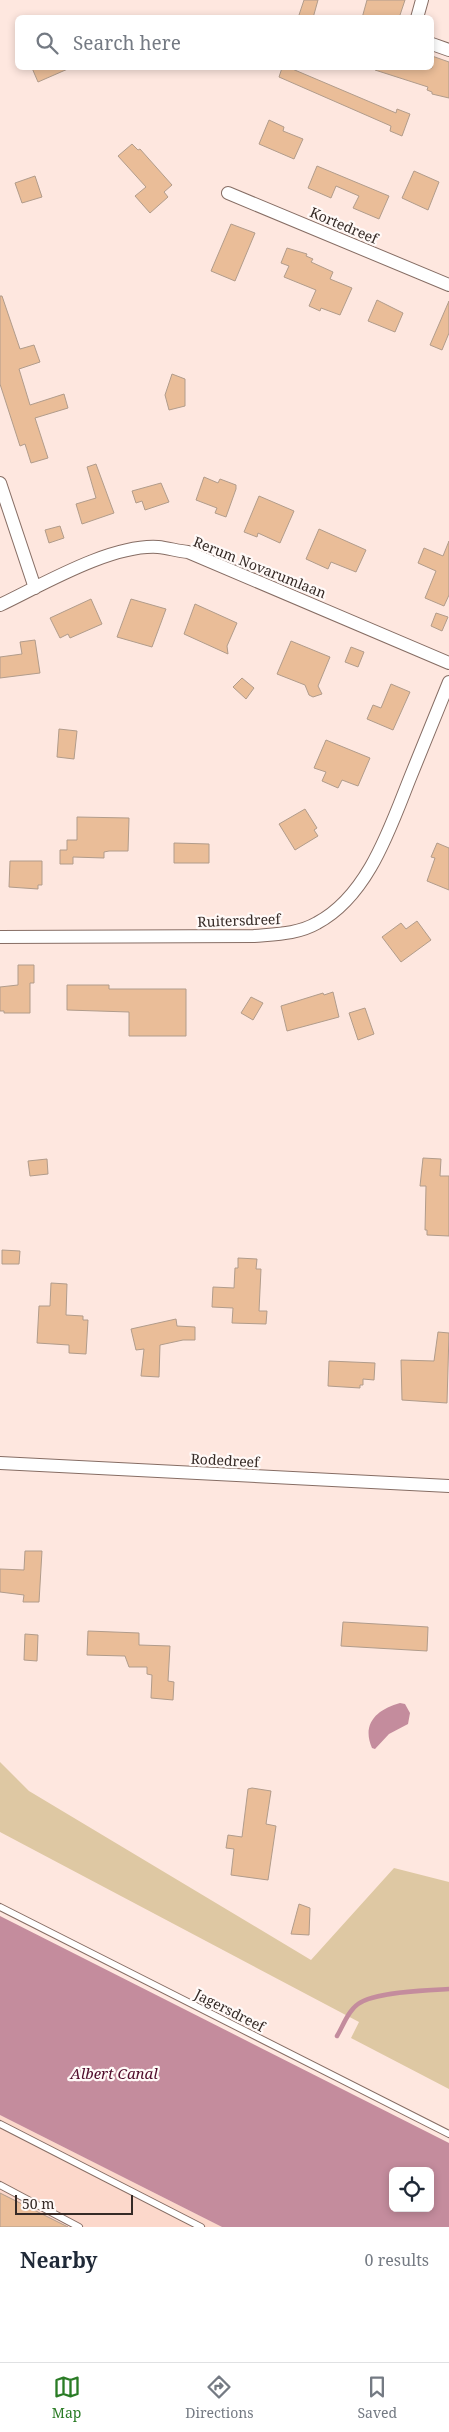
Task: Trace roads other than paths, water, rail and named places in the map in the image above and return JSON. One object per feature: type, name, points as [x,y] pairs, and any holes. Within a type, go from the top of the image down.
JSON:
[{"type":"street","points":[[417,15],[422,0]]},
{"type":"street","points":[[434,45],[449,50]]},
{"type":"street","name":"Kortedreef","points":[[228,193],[449,286]]},
{"type":"street","points":[[0,483],[35,588]]},
{"type":"street","name":"Rerum Novarumlaan","points":[[0,605],[84,565],[127,551],[157,547],[188,552],[449,663]]},
{"type":"street","name":"Ruitersdreef","points":[[0,937],[254,936],[291,933],[318,923],[341,906],[361,881],[381,850],[449,682]]},
{"type":"street","name":"Rodedreef","points":[[0,1463],[449,1486]]},
{"type":"lane","name":"Jagersdreef","points":[[0,1907],[449,2134]]},
{"type":"lane","points":[[0,2124],[201,2227]]},
{"type":"lane","points":[[0,2185],[79,2227]]},
{"type":"water","points":[[400,1703],[405,1704],[410,1713],[408,1724],[389,1734],[375,1749],[372,1748],[369,1739],[370,1724],[379,1713]]},
{"type":"water","name":"Albert Canal","points":[[0,1916],[449,2143],[449,2227],[222,2227],[0,2115]]},
{"type":"waterway","points":[[337,2036],[351,2011],[365,2000],[401,1992],[449,1989]]}]
